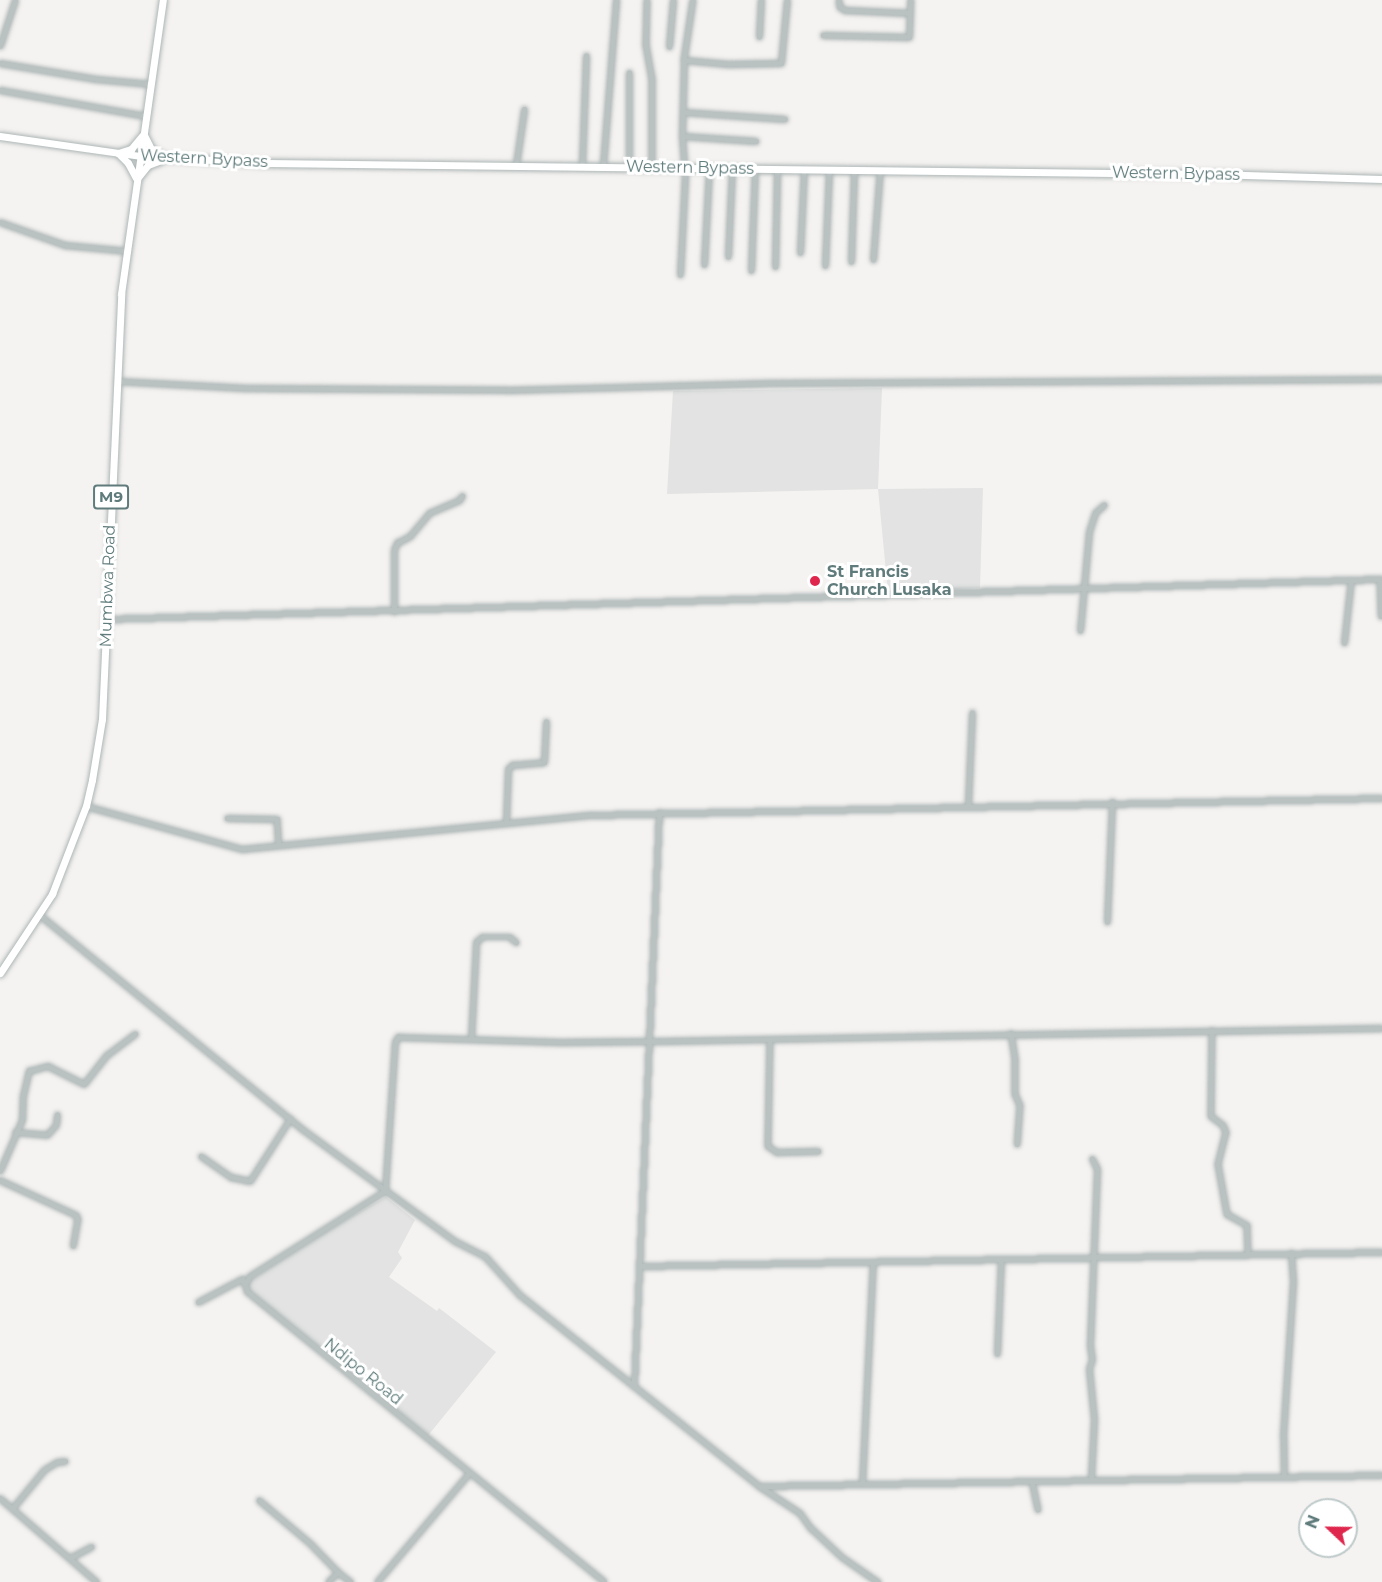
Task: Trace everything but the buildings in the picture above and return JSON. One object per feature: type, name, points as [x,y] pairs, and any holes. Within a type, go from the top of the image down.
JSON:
[{"type":"main road","name":"Mumbwa Road","points":[[0,972],[40,915],[66,861],[86,806],[102,719],[116,381],[122,294],[163,0]]},
{"type":"main road","points":[[144,134],[152,149],[166,159],[148,165],[137,181],[128,163],[118,153],[130,148],[144,134]]},
{"type":"main road","name":"Western Bypass","points":[[0,136],[166,159],[1382,179]]},
{"type":"street","points":[[0,46],[1,36],[15,0]]},
{"type":"street","points":[[603,166],[616,0]]},
{"type":"street","points":[[647,0],[646,45],[652,78],[652,167]]},
{"type":"street","points":[[669,47],[673,0]]},
{"type":"street","points":[[680,275],[684,168],[682,136],[684,60],[693,0]]},
{"type":"street","points":[[759,37],[761,0]]},
{"type":"street","points":[[684,60],[780,64],[787,0]]},
{"type":"street","points":[[839,0],[840,7],[845,10],[910,13]]},
{"type":"street","points":[[823,35],[909,37],[910,0]]},
{"type":"street","points":[[582,166],[586,56]]},
{"type":"street","points":[[0,63],[96,79],[151,84]]},
{"type":"street","points":[[629,73],[629,167]]},
{"type":"street","points":[[0,90],[146,116]]},
{"type":"street","points":[[516,165],[524,110]]},
{"type":"street","points":[[683,112],[785,119]]},
{"type":"street","points":[[682,136],[756,141]]},
{"type":"street","points":[[704,264],[709,168]]},
{"type":"street","points":[[728,257],[732,168]]},
{"type":"street","points":[[751,271],[755,169]]},
{"type":"street","points":[[775,267],[777,169]]},
{"type":"street","points":[[800,253],[804,169]]},
{"type":"street","points":[[825,266],[829,170]]},
{"type":"street","points":[[851,262],[854,170]]},
{"type":"street","points":[[873,260],[880,170]]},
{"type":"street","points":[[0,222],[65,245],[128,251]]},
{"type":"street","points":[[116,381],[246,388],[507,390],[770,383],[1382,379]]},
{"type":"street","points":[[394,612],[394,550],[397,543],[410,536],[429,513],[462,496]]},
{"type":"street","points":[[1080,631],[1082,589],[1087,573],[1090,525],[1096,511],[1104,505]]},
{"type":"street","points":[[107,619],[394,612],[515,605],[620,604],[936,591],[1082,589],[1381,579],[1381,616]]},
{"type":"street","points":[[1344,643],[1351,580]]},
{"type":"street","points":[[968,805],[972,713]]},
{"type":"street","points":[[506,822],[508,769],[512,765],[544,762],[546,722]]},
{"type":"street","points":[[86,806],[232,847],[279,845],[591,814],[1382,798]]},
{"type":"street","points":[[1107,922],[1112,802]]},
{"type":"street","points":[[634,1387],[659,813]]},
{"type":"street","points":[[226,818],[277,819],[279,845]]},
{"type":"street","points":[[40,915],[290,1119],[455,1241],[485,1256],[520,1295],[759,1486],[800,1513],[811,1528],[842,1557],[878,1582]]},
{"type":"street","points":[[471,1039],[477,939],[510,937],[516,942]]},
{"type":"street","points":[[386,1191],[396,1039],[401,1037],[560,1042],[1382,1028]]},
{"type":"street","points":[[1212,1030],[1211,1116],[1223,1125],[1226,1132],[1218,1164],[1227,1214],[1247,1225],[1248,1254]]},
{"type":"street","points":[[1011,1033],[1015,1058],[1015,1094],[1020,1105],[1017,1144]]},
{"type":"street","points":[[0,1171],[23,1117],[23,1096],[30,1070],[48,1066],[84,1084],[107,1055],[135,1034]]},
{"type":"street","points":[[770,1039],[768,1146],[777,1152],[818,1151]]},
{"type":"street","points":[[15,1132],[47,1135],[56,1125],[57,1115]]},
{"type":"street","points":[[201,1156],[231,1177],[250,1180],[290,1119]]},
{"type":"street","points":[[1091,1479],[1094,1422],[1089,1369],[1092,1360],[1090,1345],[1097,1169],[1092,1159]]},
{"type":"street","points":[[0,1180],[76,1215],[78,1219],[73,1246]]},
{"type":"street","points":[[198,1302],[242,1280],[245,1284],[256,1271],[386,1191]]},
{"type":"street","points":[[639,1266],[1382,1252]]},
{"type":"street","points":[[1284,1476],[1283,1437],[1293,1281],[1291,1253]]},
{"type":"street","points":[[998,1354],[1001,1260]]},
{"type":"street","points":[[862,1484],[873,1262]]},
{"type":"street","name":"Ndipo Road","points":[[245,1284],[247,1292],[255,1300],[604,1582]]},
{"type":"street","points":[[12,1509],[44,1470],[55,1463],[65,1461]]},
{"type":"street","points":[[376,1582],[469,1473]]},
{"type":"street","points":[[759,1486],[1382,1475]]},
{"type":"street","points":[[1032,1481],[1038,1509]]},
{"type":"street","points":[[0,1498],[98,1582]]},
{"type":"street","points":[[259,1500],[351,1582]]},
{"type":"street","points":[[70,1558],[91,1547]]},
{"type":"street","points":[[328,1582],[338,1572]]},
{"type":"shaded area","points":[[882,388],[878,489],[667,494],[673,391]]},
{"type":"shaded area","points":[[983,488],[980,588],[888,592],[878,489]]},
{"type":"shaded area","points":[[386,1197],[415,1220],[398,1252],[402,1258],[389,1277],[437,1311],[439,1308],[496,1352],[426,1438],[247,1291],[247,1282],[333,1227]]},
{"type":"place","name":"St Francis Church Lusaka","points":[[815,581]]}]
